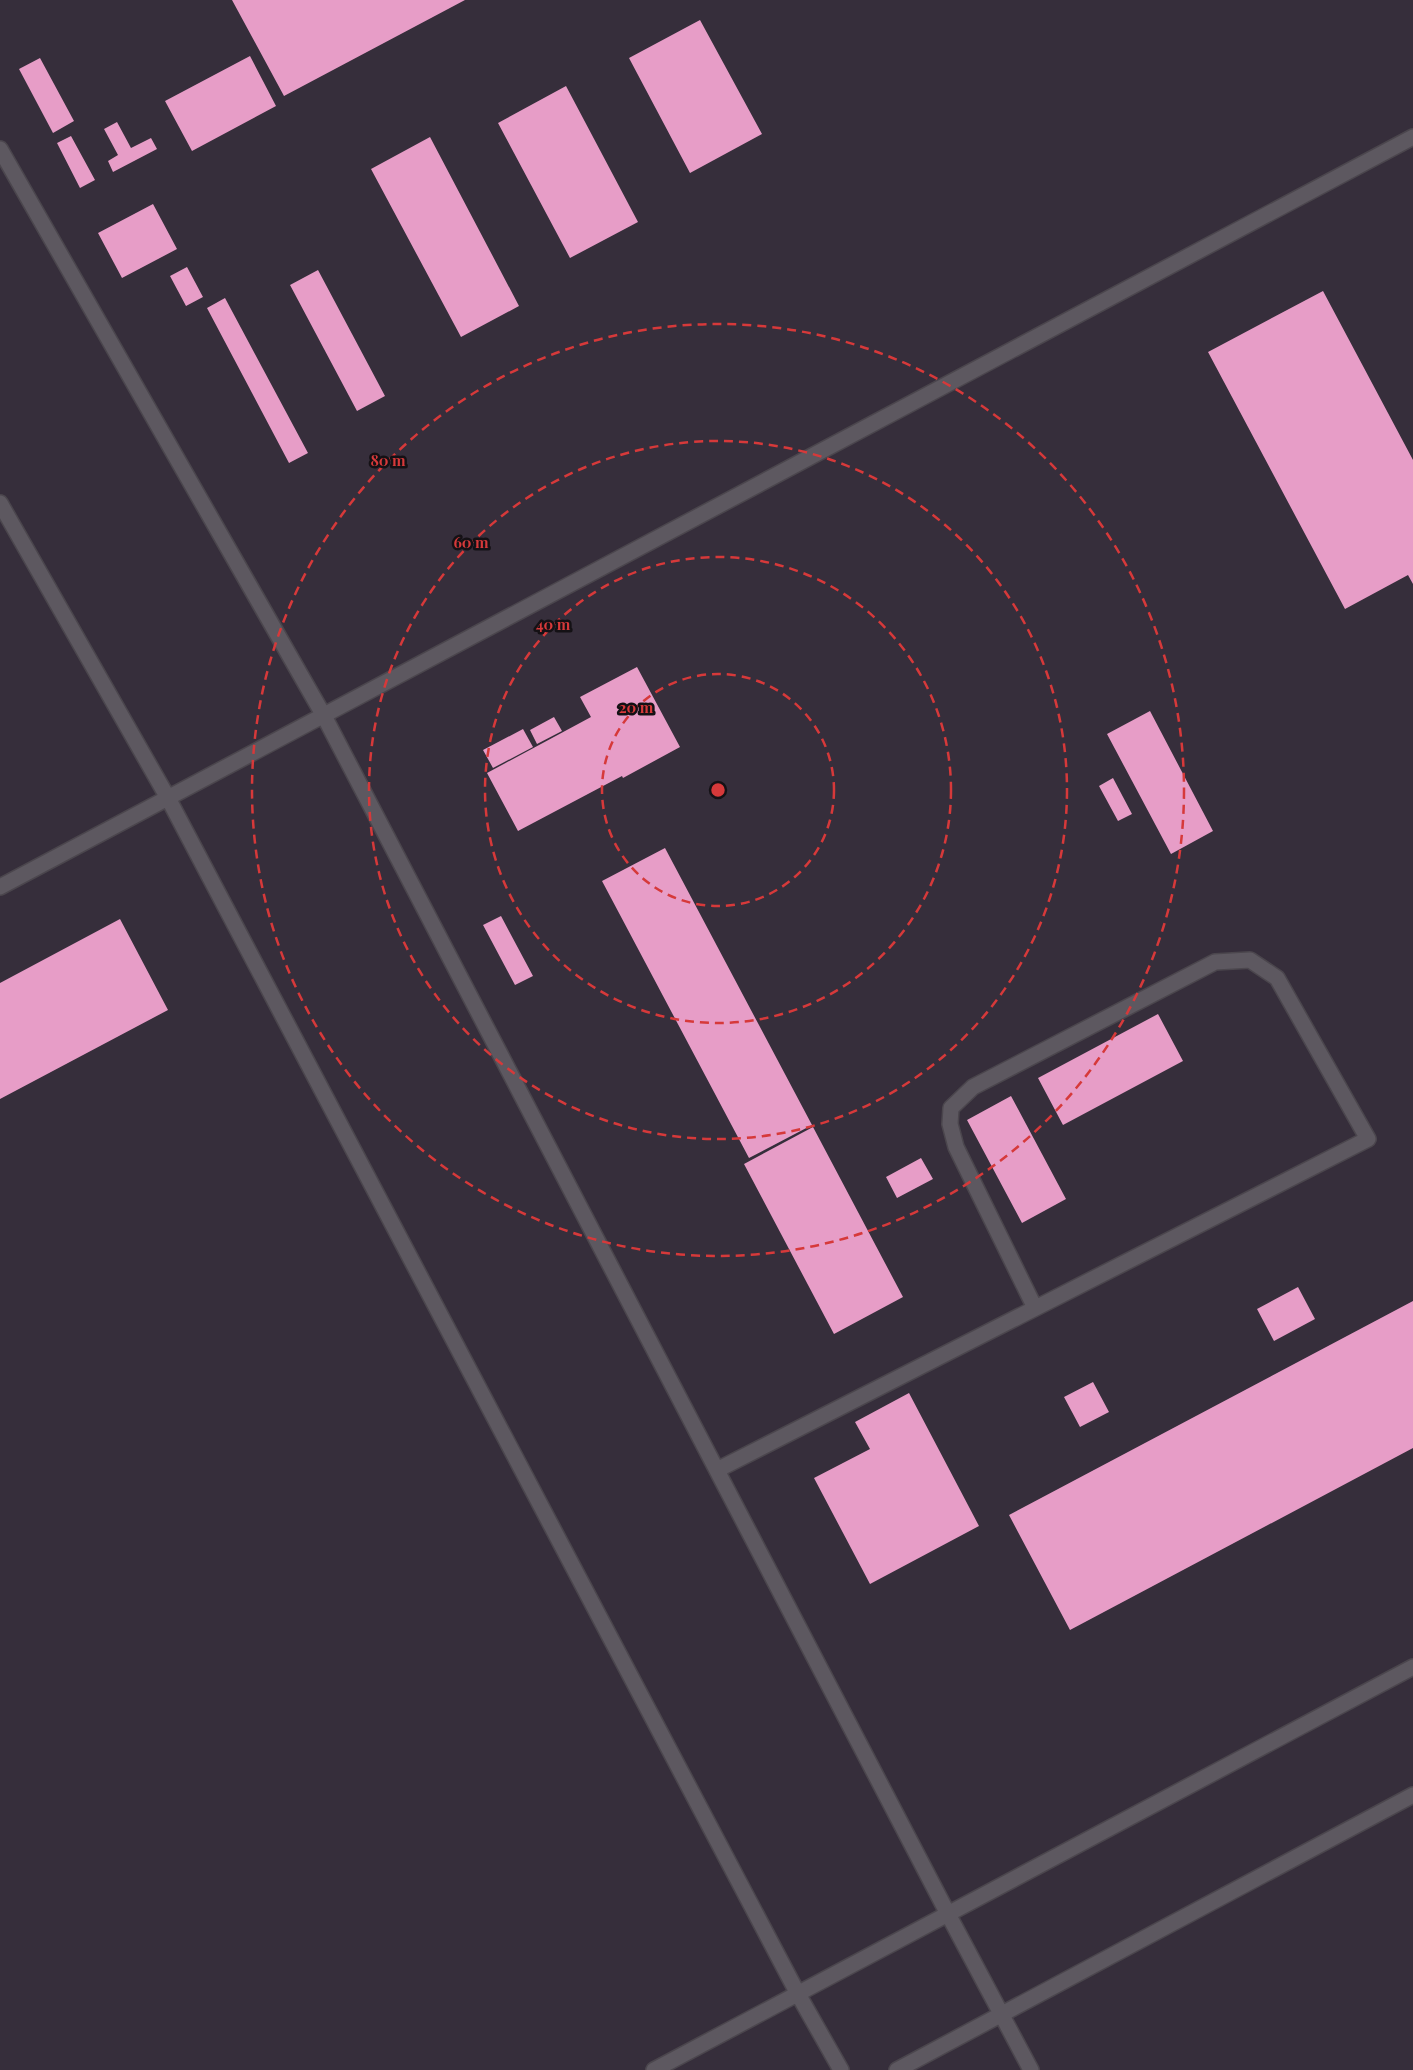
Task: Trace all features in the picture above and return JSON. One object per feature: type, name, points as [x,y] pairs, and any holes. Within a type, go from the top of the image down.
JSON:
[{"type":"lane","points":[[0,888],[1413,138]]},
{"type":"lane","points":[[0,149],[324,716],[1031,2070]]},
{"type":"lane","points":[[0,503],[168,798],[798,1994],[840,2070]]},
{"type":"lane","points":[[717,1470],[1368,1139],[1277,978],[1250,960],[1215,962],[973,1087],[951,1108],[950,1124],[956,1147],[1035,1308]]},
{"type":"lane","points":[[654,2070],[1413,1667]]},
{"type":"lane","points":[[897,2070],[1413,1795]]},
{"type":"shaded area","points":[[0,0],[1413,0],[1413,2070],[0,2070]]},
{"type":"building","points":[[232,0],[465,0],[284,96]]},
{"type":"building","points":[[700,20],[762,134],[690,173],[629,58]]},
{"type":"building","points":[[250,56],[276,106],[192,151],[165,101]]},
{"type":"building","points":[[40,58],[74,121],[53,133],[19,69]]},
{"type":"building","points":[[566,86],[638,222],[570,258],[498,123]]},
{"type":"building","points":[[117,122],[131,148],[151,138],[157,149],[113,172],[108,161],[118,155],[104,129]]},
{"type":"building","points":[[71,136],[95,180],[80,188],[57,143]]},
{"type":"building","points":[[430,137],[519,306],[461,337],[371,169]]},
{"type":"building","points":[[153,204],[177,249],[122,278],[98,233]]},
{"type":"building","points":[[187,267],[203,297],[186,306],[170,276]]},
{"type":"building","points":[[318,270],[385,396],[357,411],[290,285]]},
{"type":"building","points":[[1323,291],[1413,460],[1413,584],[1408,575],[1345,609],[1208,352]]},
{"type":"building","points":[[225,298],[308,453],[289,463],[207,308]]},
{"type":"building","points":[[637,667],[680,747],[518,831],[487,773],[591,717],[580,697]]},
{"type":"building","points":[[1150,711],[1213,831],[1171,854],[1107,734]]},
{"type":"building","points":[[554,717],[562,731],[537,744],[530,730]]},
{"type":"building","points":[[523,729],[533,747],[493,768],[483,750]]},
{"type":"building","points":[[1113,778],[1132,814],[1118,821],[1099,786]]},
{"type":"building","points":[[665,848],[812,1125],[749,1158],[602,881]]},
{"type":"building","points":[[501,916],[533,976],[515,985],[483,925]]},
{"type":"building","points":[[120,919],[168,1010],[0,1099],[0,983]]},
{"type":"building","points":[[1158,1014],[1183,1061],[1063,1125],[1038,1078]]},
{"type":"building","points":[[1011,1096],[1066,1199],[1022,1223],[967,1120]]},
{"type":"building","points":[[813,1127],[903,1297],[834,1334],[744,1164]]},
{"type":"building","points":[[921,1158],[933,1179],[897,1198],[886,1177]]},
{"type":"building","points":[[1298,1287],[1315,1319],[1274,1341],[1257,1309]]},
{"type":"building","points":[[1413,1301],[1413,1448],[1070,1630],[1009,1515]]},
{"type":"building","points":[[1093,1382],[1109,1412],[1080,1427],[1064,1397]]},
{"type":"building","points":[[909,1393],[979,1526],[870,1584],[814,1478],[870,1449],[855,1422]]}]
